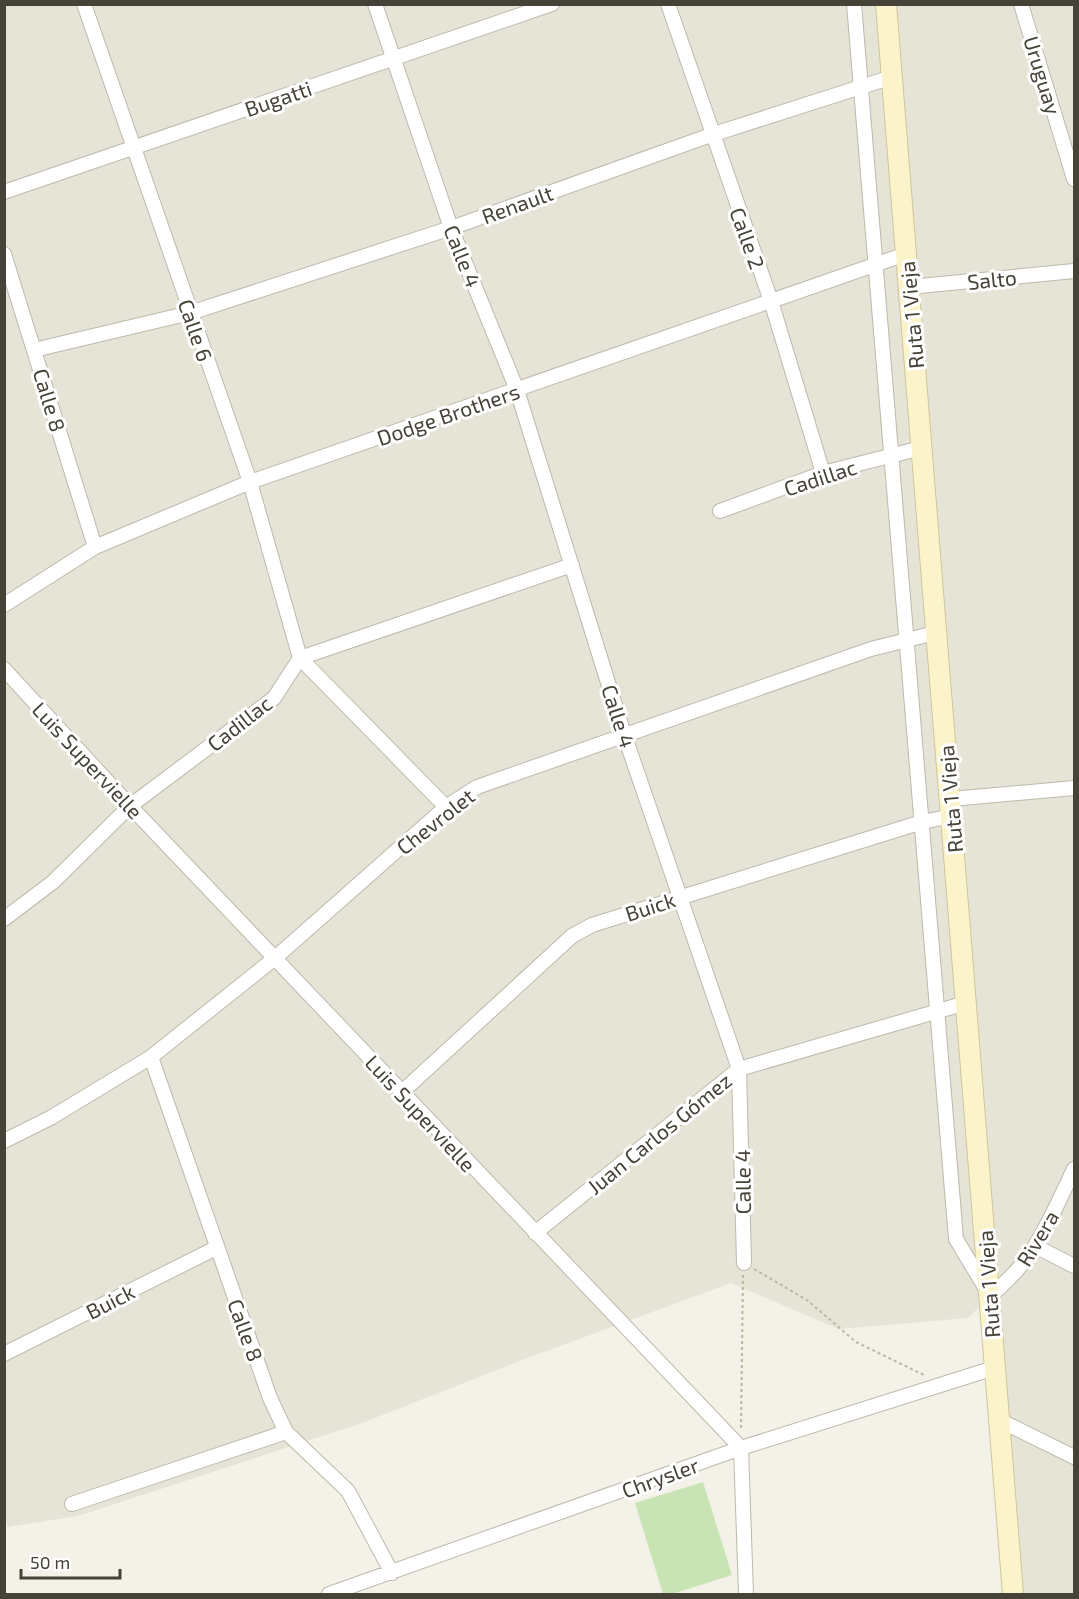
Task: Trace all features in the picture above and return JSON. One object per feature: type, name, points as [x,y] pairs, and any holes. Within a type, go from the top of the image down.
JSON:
[{"type":"street","name":"Calle 6","points":[[84,4],[250,482],[300,658]]},
{"type":"street","name":"Calle 4","points":[[375,4],[451,228],[517,390],[624,734],[739,1069],[744,1263]]},
{"type":"street","name":"Bugatti","points":[[4,192],[552,4]]},
{"type":"street","name":"Calle 2","points":[[668,4],[711,135],[771,301],[823,473]]},
{"type":"street","points":[[854,4],[956,1239],[988,1294]]},
{"type":"street","name":"Ruta 1 Vieja","points":[[886,4],[1013,1594]]},
{"type":"street","name":"Uruguay","points":[[1021,4],[1074,179]]},
{"type":"street","name":"Renault","points":[[34,350],[190,313],[451,228],[711,135],[892,77]]},
{"type":"street","name":"Calle 8","points":[[4,254],[96,547]]},
{"type":"street","name":"Dodge Brothers","points":[[4,604],[96,547],[250,482],[906,254]]},
{"type":"street","name":"Salto","points":[[909,287],[1074,271]]},
{"type":"street","name":"Cadillac","points":[[720,511],[823,473],[921,448]]},
{"type":"street","points":[[446,807],[300,658],[572,565]]},
{"type":"street","name":"Chevrolet","points":[[4,1141],[52,1117],[151,1057],[275,958],[446,807],[477,787],[871,649],[936,633]]},
{"type":"street","name":"Cadillac","points":[[4,919],[53,882],[130,806],[274,698],[300,658]]},
{"type":"street","name":"Luis Supervielle","points":[[4,669],[130,806],[741,1448]]},
{"type":"street","name":"Buick","points":[[402,1092],[572,936],[592,925],[922,822],[951,807],[1074,788]]},
{"type":"street","name":"Juan Carlos Gómez","points":[[535,1233],[739,1069],[966,1003]]},
{"type":"street","name":"Calle 8","points":[[151,1057],[270,1398],[286,1432],[348,1491],[392,1574]]},
{"type":"street","name":"Rivera","points":[[988,1294],[1009,1282],[1037,1247],[1074,1169]]},
{"type":"street","points":[[1037,1247],[1074,1266]]},
{"type":"street","name":"Buick","points":[[4,1354],[216,1248]]},
{"type":"street","name":"Chrysler","points":[[329,1594],[392,1574],[741,1448],[994,1368]]},
{"type":"street","points":[[999,1420],[1074,1457]]},
{"type":"street","points":[[72,1504],[286,1432]]},
{"type":"street","points":[[741,1448],[746,1594]]},
{"type":"path","points":[[741,1448],[744,1263],[807,1300],[856,1342],[942,1384]]},
{"type":"shaded area","points":[[5,5],[1074,5],[1074,1594],[1013,1594],[988,1298],[968,1318],[838,1329],[731,1283],[522,1360],[362,1423],[78,1516],[8,1527],[5,1520]]},
{"type":"green space","points":[[703,1482],[732,1575],[672,1594],[663,1594],[635,1503]]}]
